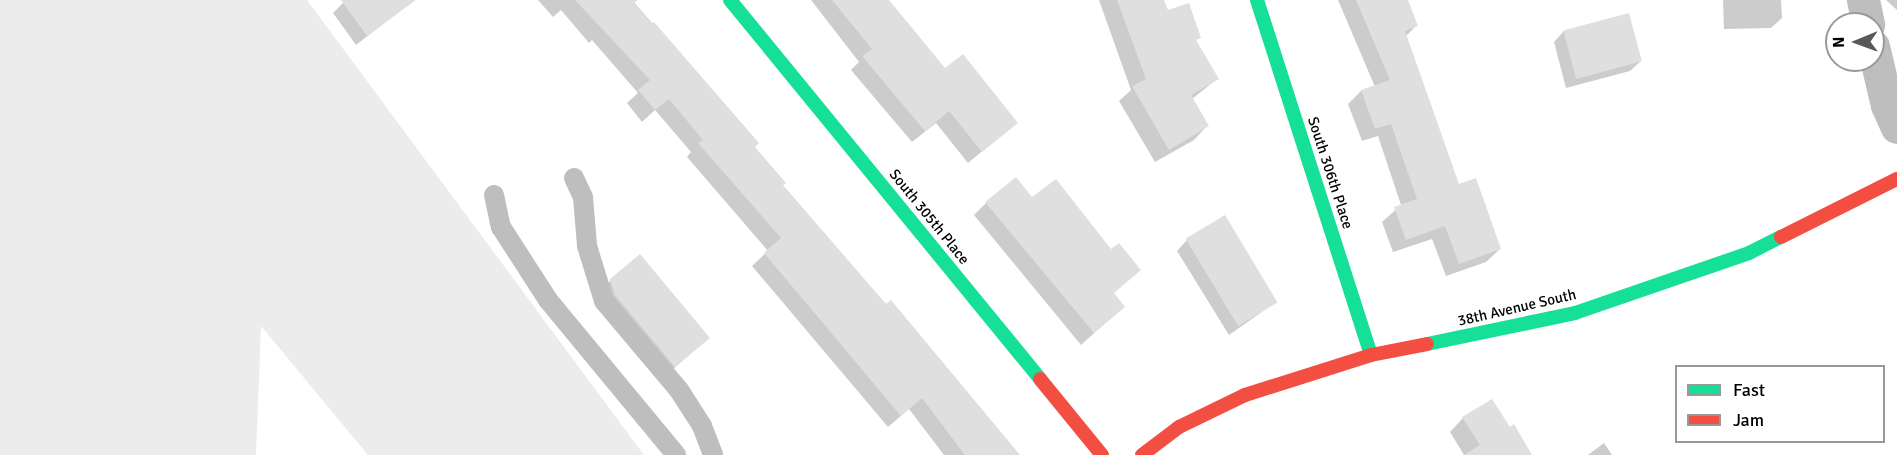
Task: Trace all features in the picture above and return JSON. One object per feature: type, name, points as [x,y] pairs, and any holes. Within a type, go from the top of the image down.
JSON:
[{"type":"street","name":"South 305th Place","points":[[730,0],[1102,455]]},
{"type":"street","name":"South 306th Place","points":[[1257,0],[1371,355]]},
{"type":"street","points":[[1879,72],[1887,105],[1897,127]]},
{"type":"street","name":"38th Avenue South","points":[[1142,455],[1207,412],[1286,381],[1371,355],[1575,313],[1656,287],[1749,253],[1897,179]]},
{"type":"lane","points":[[574,178],[583,196],[587,246],[604,301],[679,390],[702,426],[713,455]]},
{"type":"lane","points":[[495,195],[501,227],[548,300],[676,455]]},
{"type":"shaded area","points":[[0,0],[307,0],[644,455],[368,455],[261,326],[256,455],[0,455]]},
{"type":"building","points":[[341,0],[416,0],[367,36]]},
{"type":"building","points":[[575,0],[638,0],[634,3],[652,24],[654,22],[759,143],[755,147],[786,183],[783,185],[886,304],[891,300],[1020,455],[965,455],[922,398],[901,416],[764,253],[781,238],[698,143],[703,140],[669,99],[655,110],[638,90],[650,80]]},
{"type":"building","points":[[832,0],[889,0],[945,68],[963,54],[1018,123],[982,152],[949,111],[925,131],[862,56],[872,49]]},
{"type":"building","points":[[1117,0],[1164,0],[1168,10],[1189,3],[1201,38],[1196,40],[1219,79],[1191,95],[1209,126],[1169,150],[1132,86],[1146,79]]},
{"type":"building","points":[[1356,0],[1408,0],[1418,26],[1405,31],[1459,184],[1476,178],[1501,249],[1459,264],[1445,226],[1406,240],[1394,207],[1417,199],[1391,124],[1375,129],[1361,90],[1390,80]]},
{"type":"building","points":[[1629,13],[1642,61],[1576,79],[1563,31]]},
{"type":"building","points":[[1016,177],[1032,197],[1056,179],[1111,249],[1119,243],[1141,270],[1114,293],[1125,307],[1094,333],[985,202]]},
{"type":"building","points":[[1225,215],[1278,302],[1238,326],[1186,239]]},
{"type":"building","points":[[640,254],[710,338],[675,367],[615,295],[610,279]]},
{"type":"building","points":[[1492,399],[1510,427],[1514,424],[1532,455],[1464,455],[1480,445],[1462,417]]},
{"type":"traffic: fast","points":[[730,0],[1040,379]]},
{"type":"traffic: fast","points":[[1257,0],[1371,355]]},
{"type":"traffic: fast","points":[[1427,344],[1575,313],[1749,253],[1781,237]]},
{"type":"traffic: jam","points":[[1781,237],[1897,179]]},
{"type":"traffic: jam","points":[[1142,455],[1179,427],[1245,395],[1371,355],[1427,344]]},
{"type":"traffic: jam","points":[[1040,379],[1102,455]]}]
